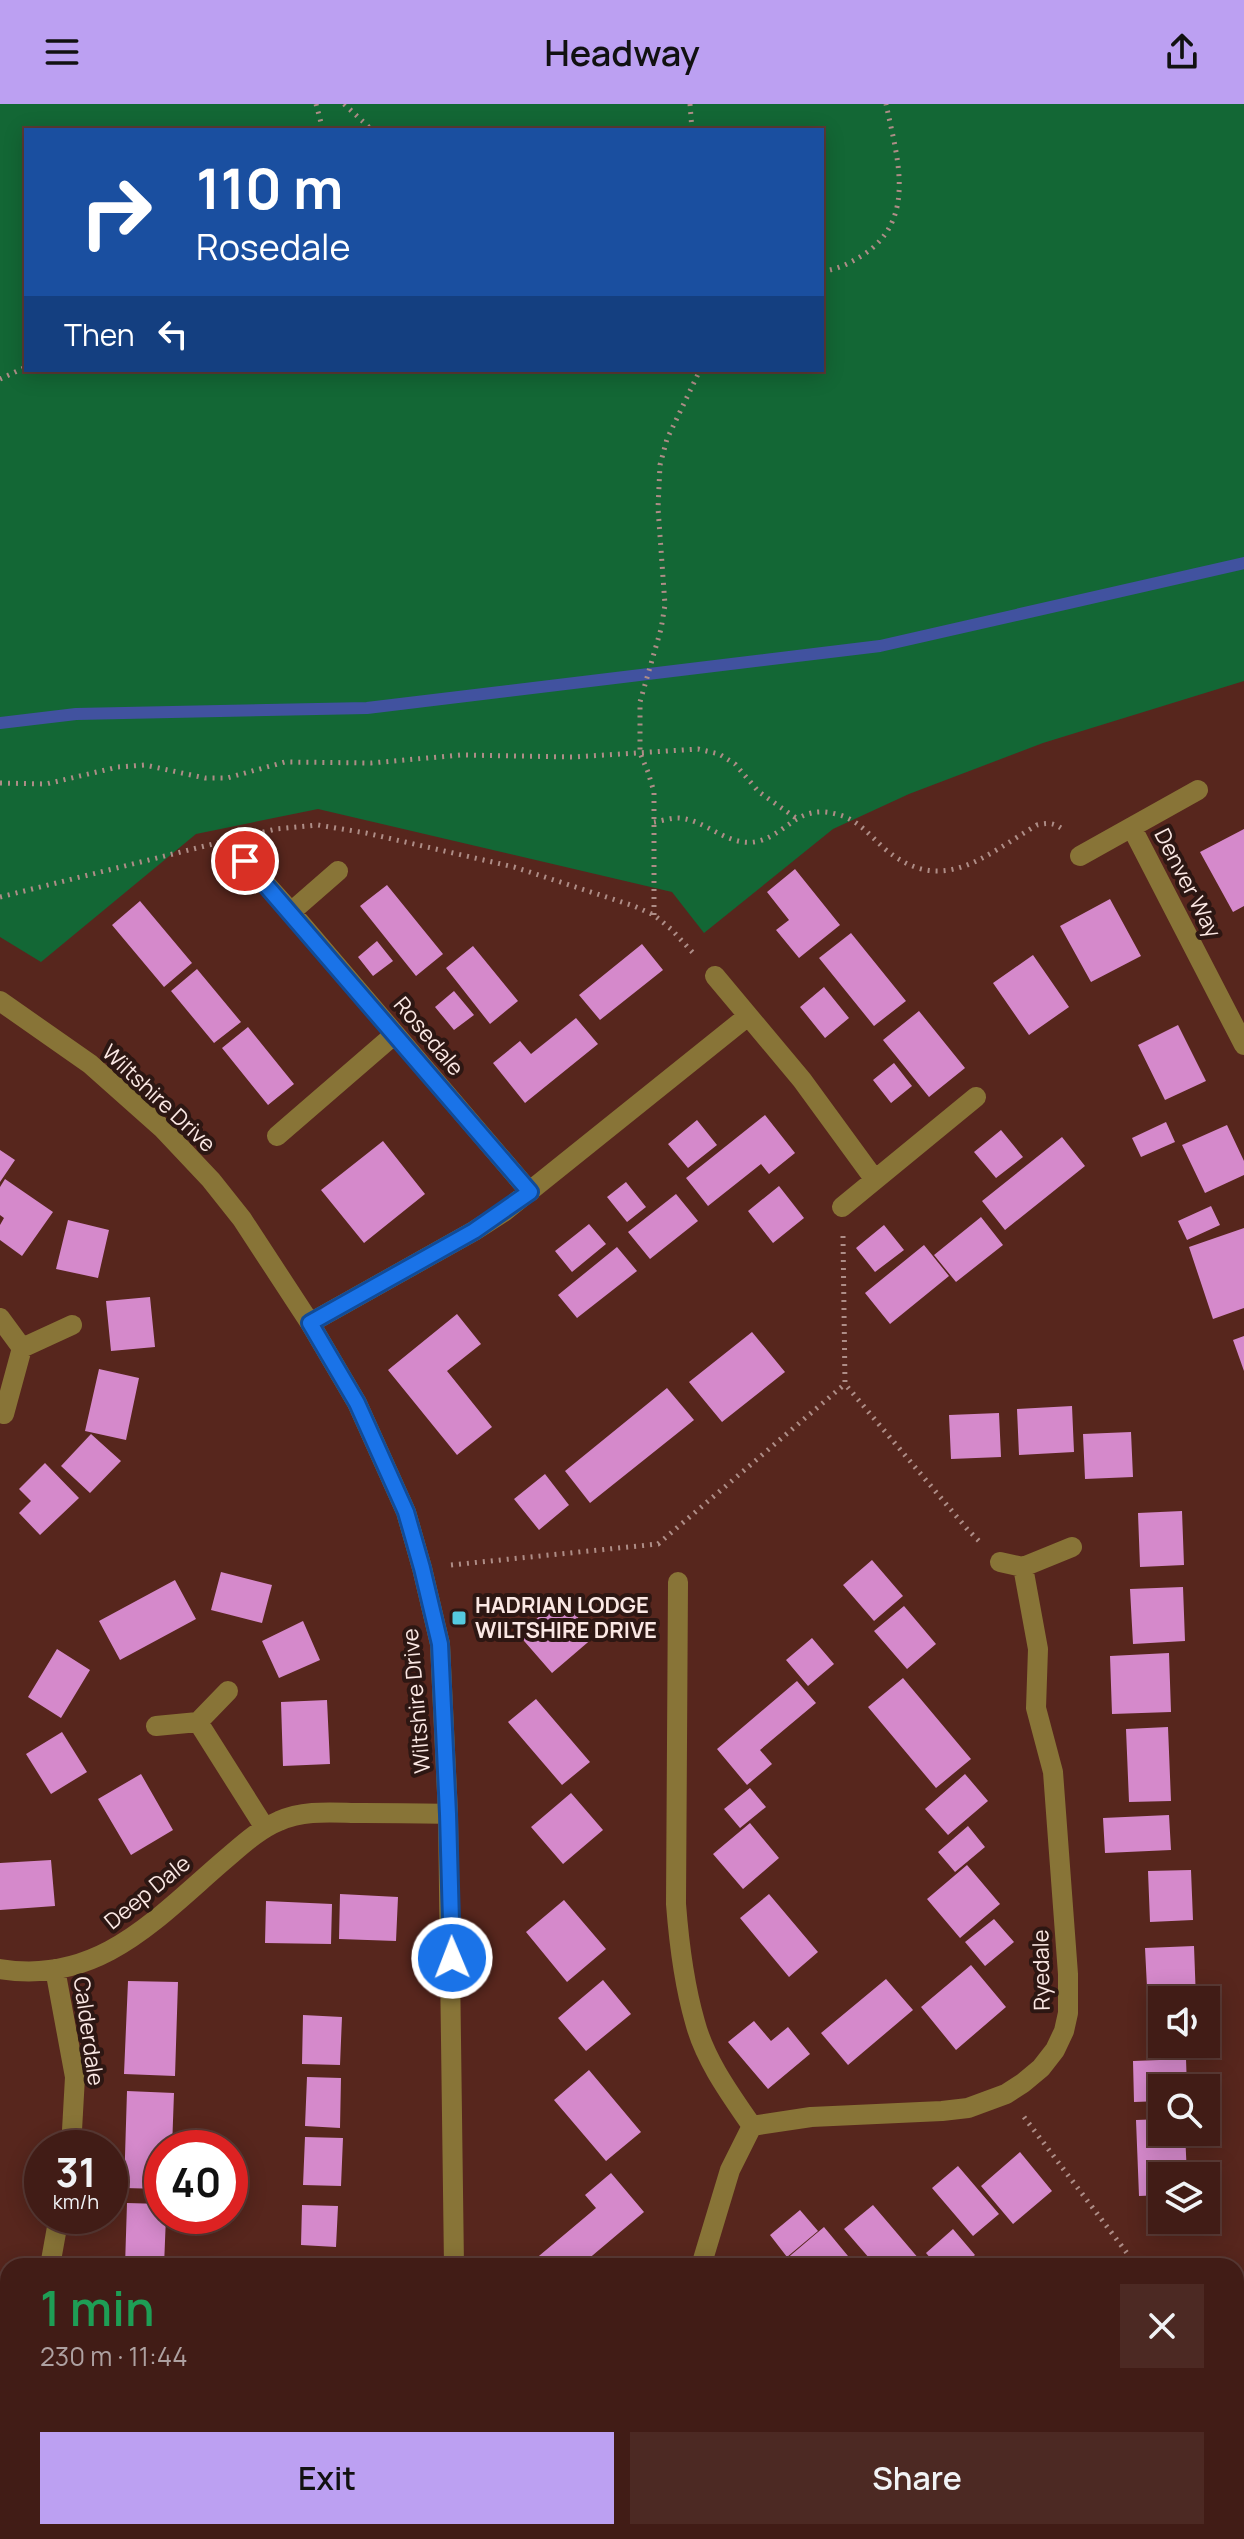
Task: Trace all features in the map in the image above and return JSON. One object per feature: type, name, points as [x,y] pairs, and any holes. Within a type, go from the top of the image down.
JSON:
[{"type":"street","name":"Denver Way","points":[[1080,856],[1198,790]]},
{"type":"street","name":"Denver Way","points":[[1132,828],[1244,1045]]},
{"type":"street","name":"Rosedale","points":[[245,861],[530,1192]]},
{"type":"street","points":[[291,912],[338,871]]},
{"type":"street","points":[[715,976],[802,1080],[875,1180]]},
{"type":"street","name":"Wiltshire Drive","points":[[0,1001],[90,1064],[162,1128],[211,1180],[242,1219],[310,1323],[357,1403],[406,1512],[440,1644],[448,1814],[454,2258]]},
{"type":"street","points":[[310,1323],[474,1231],[530,1192],[748,1016]]},
{"type":"street","points":[[277,1136],[395,1034]]},
{"type":"street","points":[[842,1207],[976,1097]]},
{"type":"street","points":[[0,1318],[22,1348]]},
{"type":"street","points":[[22,1348],[72,1325]]},
{"type":"street","points":[[4,1414],[22,1348]]},
{"type":"street","points":[[1000,1562],[1023,1567],[1072,1547]]},
{"type":"street","name":"Ryedale","points":[[752,2126],[811,2117],[955,2110],[987,2102],[1006,2094],[1041,2068],[1055,2050],[1068,2013],[1068,1974],[1053,1772],[1036,1708],[1038,1649],[1023,1567]]},
{"type":"street","points":[[678,1582],[678,1932],[695,2024],[725,2087],[752,2126],[730,2170],[703,2258]]},
{"type":"street","points":[[156,1726],[198,1722],[228,1691]]},
{"type":"street","points":[[198,1722],[265,1828]]},
{"type":"street","name":"Deep Dale","points":[[0,1969],[55,1969],[93,1960],[127,1942],[265,1828],[291,1817],[318,1812],[448,1814]]},
{"type":"street","name":"Calderdale","points":[[55,1969],[75,2077],[72,2130]]},
{"type":"street","points":[[51,2258],[56,2234]]},
{"type":"path","points":[[316,104],[322,128]]},
{"type":"path","points":[[344,104],[370,128]]},
{"type":"path","points":[[690,104],[692,128]]},
{"type":"path","points":[[824,271],[852,262],[873,248],[888,230],[897,208],[899,170],[886,104]]},
{"type":"path","points":[[0,379],[24,368]]},
{"type":"path","points":[[654,915],[654,792],[640,753],[640,702],[665,605],[658,508],[660,465],[667,439],[699,372]]},
{"type":"path","points":[[0,783],[46,784],[118,767],[145,765],[205,778],[227,778],[285,762],[371,763],[461,755],[574,757],[698,749],[719,754],[735,764],[759,792],[796,818]]},
{"type":"path","points":[[654,822],[678,818],[739,841],[758,841],[796,818],[819,812],[848,817],[861,825],[894,857],[923,871],[954,871],[1047,822],[1057,824],[1065,831],[1080,856]]},
{"type":"path","points":[[842,1207],[845,1384],[968,1530],[1000,1562]]},
{"type":"path","points":[[422,1568],[658,1544],[845,1384]]},
{"type":"path","points":[[1006,2094],[1130,2258]]},
{"type":"green space","points":[[0,104],[1244,104],[1244,681],[1043,743],[909,794],[833,829],[704,933],[672,892],[318,809],[196,834],[41,962],[0,937]]},
{"type":"building","points":[[1244,829],[1244,906],[1233,912],[1200,852]]},
{"type":"building","points":[[795,869],[840,925],[799,958],[776,930],[789,920],[767,892]]},
{"type":"building","points":[[387,885],[443,954],[416,976],[360,906]]},
{"type":"building","points":[[1110,899],[1141,956],[1091,982],[1060,926]]},
{"type":"building","points":[[140,901],[192,963],[164,987],[112,925]]},
{"type":"building","points":[[851,933],[906,1001],[874,1026],[819,958]]},
{"type":"building","points":[[377,941],[393,961],[373,976],[358,957]]},
{"type":"building","points":[[642,944],[663,970],[600,1020],[579,995]]},
{"type":"building","points":[[473,946],[518,1001],[490,1024],[446,968]]},
{"type":"building","points":[[1033,955],[1069,1007],[1029,1035],[993,983]]},
{"type":"building","points":[[197,969],[241,1022],[214,1043],[171,991]]},
{"type":"building","points":[[824,987],[849,1018],[825,1038],[800,1007]]},
{"type":"building","points":[[454,991],[474,1015],[454,1030],[435,1007]]},
{"type":"building","points":[[919,1011],[965,1068],[929,1097],[883,1040]]},
{"type":"building","points":[[576,1018],[598,1044],[525,1103],[493,1063],[520,1041],[531,1054]]},
{"type":"building","points":[[1178,1025],[1206,1081],[1165,1100],[1138,1045]]},
{"type":"building","points":[[248,1027],[294,1084],[268,1105],[222,1048]]},
{"type":"building","points":[[894,1063],[912,1086],[891,1103],[873,1080]]},
{"type":"building","points":[[765,1115],[795,1153],[769,1174],[761,1164],[708,1206],[686,1178]]},
{"type":"building","points":[[697,1120],[717,1145],[688,1168],[668,1144]]},
{"type":"building","points":[[1166,1122],[1175,1142],[1141,1157],[1132,1138]]},
{"type":"building","points":[[1227,1125],[1244,1161],[1244,1175],[1205,1193],[1182,1145]]},
{"type":"building","points":[[1001,1130],[1023,1157],[996,1178],[974,1152]]},
{"type":"building","points":[[1062,1137],[1085,1166],[1005,1230],[982,1201]]},
{"type":"building","points":[[383,1141],[425,1194],[364,1243],[321,1190]]},
{"type":"building","points":[[0,1150],[15,1160],[0,1182]]},
{"type":"building","points":[[5,1179],[53,1212],[22,1256],[0,1240],[0,1225],[4,1218],[0,1215],[0,1187]]},
{"type":"building","points":[[626,1182],[646,1207],[627,1222],[607,1197]]},
{"type":"building","points":[[779,1186],[804,1218],[773,1243],[748,1211]]},
{"type":"building","points":[[676,1194],[698,1221],[650,1259],[628,1232]]},
{"type":"building","points":[[1211,1206],[1220,1225],[1187,1240],[1178,1221]]},
{"type":"building","points":[[981,1217],[1003,1245],[956,1282],[934,1255]]},
{"type":"building","points":[[68,1220],[109,1230],[98,1278],[56,1269]]},
{"type":"building","points":[[589,1224],[606,1244],[572,1272],[555,1251]]},
{"type":"building","points":[[884,1225],[904,1250],[875,1272],[856,1248]]},
{"type":"building","points":[[1244,1228],[1244,1308],[1213,1319],[1189,1247]]},
{"type":"building","points":[[924,1245],[949,1276],[890,1324],[865,1293]]},
{"type":"building","points":[[617,1247],[637,1271],[577,1318],[558,1295]]},
{"type":"building","points":[[150,1297],[155,1347],[111,1351],[106,1301]]},
{"type":"building","points":[[457,1314],[481,1344],[447,1371],[492,1427],[457,1455],[388,1370]]},
{"type":"building","points":[[752,1332],[785,1372],[722,1422],[689,1382]]},
{"type":"building","points":[[1244,1336],[1244,1371],[1233,1340]]},
{"type":"building","points":[[99,1369],[139,1378],[126,1440],[85,1431]]},
{"type":"building","points":[[667,1388],[694,1420],[590,1503],[565,1471]]},
{"type":"building","points":[[1072,1406],[1074,1452],[1019,1455],[1017,1409]]},
{"type":"building","points":[[999,1413],[1001,1457],[951,1459],[949,1415]]},
{"type":"building","points":[[1131,1432],[1133,1477],[1085,1479],[1083,1434]]},
{"type":"building","points":[[91,1434],[121,1461],[90,1493],[61,1466]]},
{"type":"building","points":[[45,1463],[79,1498],[40,1535],[19,1513],[31,1501],[19,1489]]},
{"type":"building","points":[[545,1474],[569,1505],[539,1530],[514,1499]]},
{"type":"building","points":[[1182,1511],[1184,1565],[1140,1567],[1138,1513]]},
{"type":"building","points":[[872,1560],[903,1596],[874,1621],[843,1585]]},
{"type":"building","points":[[221,1572],[272,1585],[262,1623],[211,1610]]},
{"type":"building","points":[[175,1580],[196,1619],[120,1660],[99,1621]]},
{"type":"building","points":[[1183,1587],[1185,1641],[1133,1644],[1130,1589]]},
{"type":"building","points":[[562,1598],[594,1637],[552,1673],[518,1634]]},
{"type":"building","points":[[904,1606],[936,1644],[907,1669],[874,1631]]},
{"type":"building","points":[[303,1621],[320,1660],[279,1678],[262,1641]]},
{"type":"building","points":[[812,1638],[834,1664],[808,1686],[786,1660]]},
{"type":"building","points":[[57,1649],[90,1670],[61,1718],[28,1697]]},
{"type":"building","points":[[1169,1653],[1171,1712],[1112,1714],[1110,1656]]},
{"type":"building","points":[[903,1678],[971,1759],[936,1788],[868,1707]]},
{"type":"building","points":[[797,1681],[816,1703],[760,1750],[772,1764],[747,1785],[717,1749]]},
{"type":"building","points":[[536,1699],[590,1762],[562,1785],[508,1722]]},
{"type":"building","points":[[327,1700],[330,1764],[283,1766],[281,1702]]},
{"type":"building","points":[[1168,1727],[1171,1801],[1129,1802],[1126,1729]]},
{"type":"building","points":[[62,1732],[87,1772],[51,1794],[26,1754]]},
{"type":"building","points":[[141,1774],[173,1830],[131,1855],[98,1799]]},
{"type":"building","points":[[965,1774],[988,1801],[948,1835],[925,1809]]},
{"type":"building","points":[[750,1788],[766,1807],[740,1828],[724,1809]]},
{"type":"building","points":[[571,1793],[603,1830],[563,1864],[531,1827]]},
{"type":"building","points":[[1169,1815],[1171,1850],[1105,1853],[1103,1818]]},
{"type":"building","points":[[750,1823],[779,1858],[743,1889],[713,1854]]},
{"type":"building","points":[[968,1826],[985,1847],[955,1872],[938,1852]]},
{"type":"building","points":[[51,1860],[55,1906],[0,1910],[0,1863]]},
{"type":"building","points":[[967,1865],[1000,1904],[960,1938],[927,1899]]},
{"type":"building","points":[[1191,1870],[1193,1920],[1150,1922],[1148,1871]]},
{"type":"building","points":[[340,1894],[398,1897],[396,1941],[339,1939]]},
{"type":"building","points":[[769,1894],[818,1952],[789,1977],[740,1918]]},
{"type":"building","points":[[564,1900],[606,1949],[567,1982],[526,1932]]},
{"type":"building","points":[[266,1901],[332,1904],[331,1944],[265,1943]]},
{"type":"building","points":[[994,1919],[1014,1942],[985,1966],[965,1942]]},
{"type":"building","points":[[1194,1946],[1195,1986],[1148,1986],[1148,2007],[1145,1948]]},
{"type":"building","points":[[971,1965],[1006,2007],[956,2050],[921,2007]]},
{"type":"building","points":[[886,1979],[913,2010],[848,2065],[821,2033]]},
{"type":"building","points":[[603,1980],[631,2014],[586,2051],[558,2018]]},
{"type":"building","points":[[128,1981],[178,1982],[175,2076],[124,2074]]},
{"type":"building","points":[[303,2015],[342,2017],[340,2065],[302,2064]]},
{"type":"building","points":[[754,2021],[771,2041],[788,2027],[810,2054],[768,2089],[728,2042]]},
{"type":"building","points":[[1186,2059],[1187,2074],[1148,2074],[1148,2102],[1134,2102],[1133,2061]]},
{"type":"building","points":[[589,2070],[641,2132],[606,2161],[554,2100]]},
{"type":"building","points":[[307,2077],[341,2078],[340,2128],[305,2126]]},
{"type":"building","points":[[127,2091],[174,2093],[173,2130],[144,2130],[144,2189],[128,2188]]},
{"type":"building","points":[[1136,2120],[1148,2120],[1148,2146],[1186,2146],[1186,2162],[1148,2162],[1148,2196],[1139,2196]]},
{"type":"building","points":[[305,2137],[343,2138],[341,2186],[303,2185]]},
{"type":"building","points":[[1020,2152],[1052,2191],[1013,2224],[981,2186]]},
{"type":"building","points":[[958,2166],[999,2214],[973,2236],[932,2188]]},
{"type":"building","points":[[611,2173],[644,2212],[589,2258],[537,2258],[596,2208],[585,2195]]},
{"type":"building","points":[[128,2203],[144,2203],[144,2234],[165,2234],[164,2258],[125,2258]]},
{"type":"building","points":[[302,2205],[338,2206],[336,2247],[301,2245]]},
{"type":"building","points":[[873,2205],[918,2258],[869,2258],[844,2229]]},
{"type":"building","points":[[800,2210],[818,2231],[787,2257],[770,2235]]},
{"type":"building","points":[[824,2227],[848,2256],[846,2258],[787,2258]]},
{"type":"building","points":[[953,2229],[975,2255],[971,2258],[930,2258],[926,2253]]},
{"type":"waterway","points":[[0,723],[76,714],[367,708],[880,646],[1244,563]]},
{"type":"place","name":"HADRIAN LODGE WILTSHIRE DRIVE","points":[[459,1618]]},
{"type":"route","points":[[245,861],[530,1192],[474,1231],[310,1323],[357,1403],[406,1512],[440,1644],[452,1958]]}]
